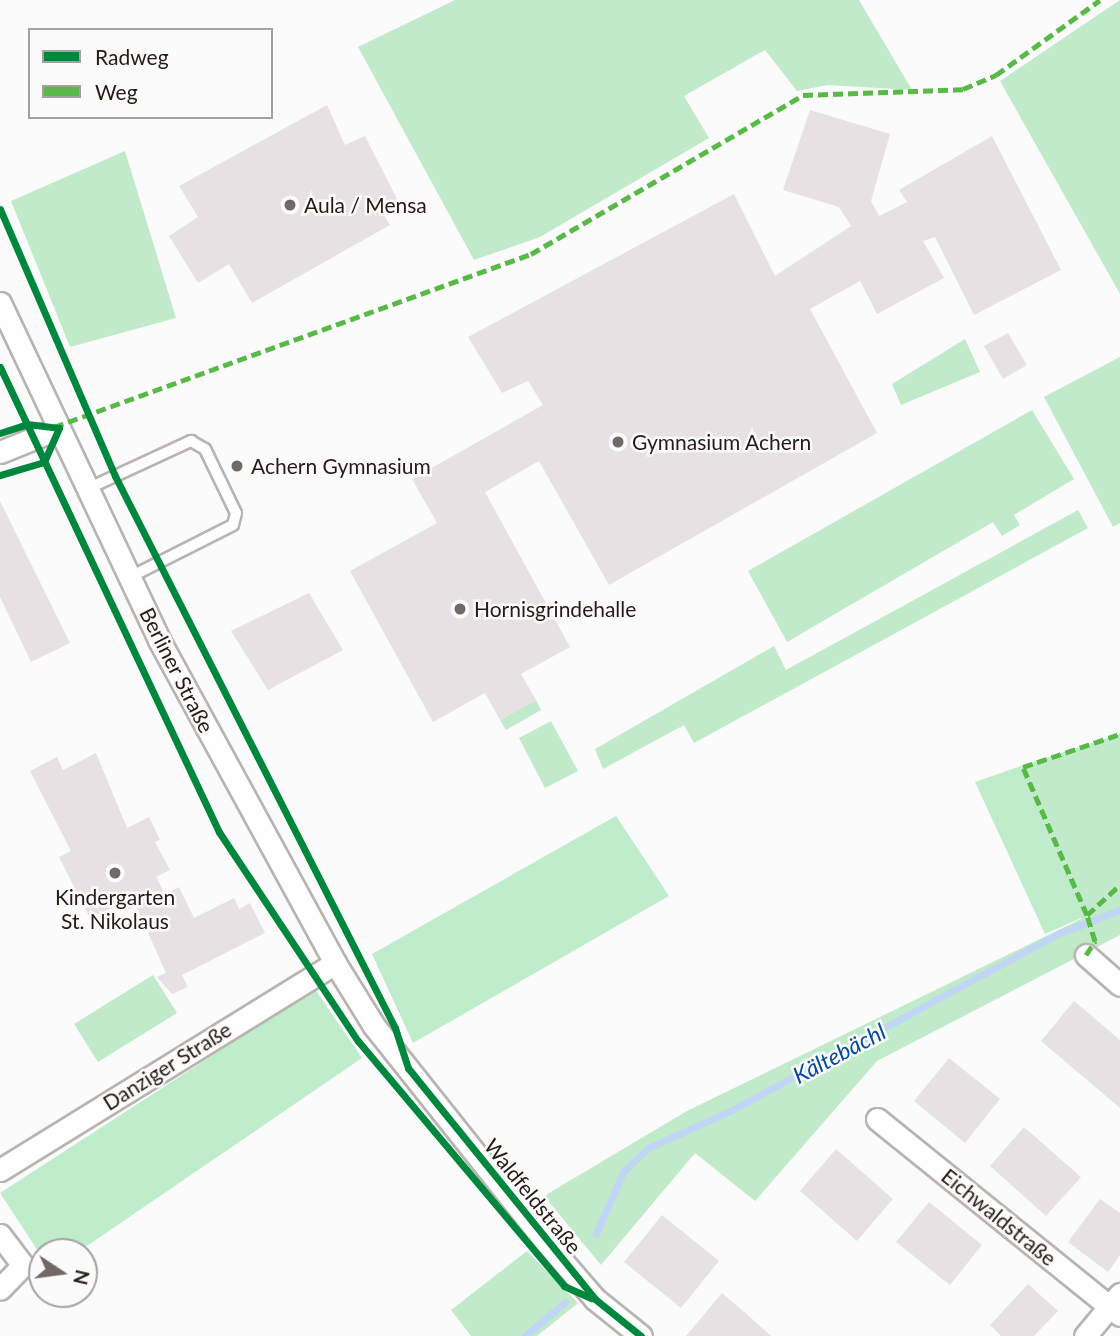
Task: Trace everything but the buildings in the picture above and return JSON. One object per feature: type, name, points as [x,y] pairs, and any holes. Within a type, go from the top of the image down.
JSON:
[{"type":"street","name":"Berliner Straße","points":[[0,303],[130,577],[335,963],[374,1026]]},
{"type":"street","points":[[0,452],[59,428]]},
{"type":"street","points":[[1086,955],[1120,985]]},
{"type":"street","name":"Danziger Straße","points":[[0,1170],[335,963]]},
{"type":"street","name":"Waldfeldstraße","points":[[374,1026],[582,1285],[641,1336]]},
{"type":"street","name":"Eichwaldstraße","points":[[877,1118],[1116,1305]]},
{"type":"street","points":[[0,1235],[23,1265],[0,1289]]},
{"type":"street","points":[[1085,1336],[1116,1305]]},
{"type":"lane","points":[[87,489],[191,441],[209,457],[236,513],[233,525],[130,577]]},
{"type":"green space","points":[[455,0],[859,0],[912,90],[828,85],[797,91],[765,50],[684,96],[709,138],[540,237],[474,260],[358,47]]},
{"type":"green space","points":[[1120,0],[1120,294],[1000,81]]},
{"type":"green space","points":[[125,151],[176,318],[70,347],[11,201]]},
{"type":"green space","points":[[965,339],[980,372],[901,405],[892,384]]},
{"type":"green space","points":[[1120,357],[1120,523],[1113,527],[1044,397]]},
{"type":"green space","points":[[1032,410],[1074,479],[1014,515],[1020,525],[1002,536],[993,522],[787,642],[748,571]]},
{"type":"green space","points":[[1078,510],[1088,528],[694,743],[684,725],[603,769],[595,749],[774,646],[786,670]]},
{"type":"green space","points":[[536,700],[541,710],[506,730],[500,720]]},
{"type":"green space","points":[[551,721],[578,771],[545,788],[519,738]]},
{"type":"green space","points":[[1120,734],[1120,935],[877,1061],[755,1201],[695,1153],[601,1265],[544,1196],[687,1111],[1081,919],[1021,766]]},
{"type":"green space","points":[[1021,766],[1081,918],[1045,934],[975,782]]},
{"type":"green space","points":[[616,816],[669,896],[413,1043],[372,954]]},
{"type":"green space","points":[[153,975],[177,1013],[98,1062],[74,1024]]},
{"type":"green space","points":[[315,989],[362,1058],[98,1238],[30,1238],[0,1193]]},
{"type":"green space","points":[[527,1251],[578,1303],[537,1336],[471,1336],[451,1310]]},
{"type":"waterway","name":"Kältebächl","points":[[596,1234],[623,1172],[648,1148],[732,1110],[1060,933],[1120,910]]},
{"type":"waterway","name":"Kältebächl","points":[[525,1336],[565,1302]]},
{"type":"marked path","points":[[54,427],[531,254],[803,95],[963,89],[996,75],[1100,0]]},
{"type":"marked path","points":[[1086,955],[1095,941],[1087,915],[1023,767],[1120,734]]},
{"type":"marked path","points":[[1087,915],[1120,885]]},
{"type":"cycle path","points":[[0,209],[115,476],[395,1028],[408,1068],[595,1299],[641,1336]]},
{"type":"cycle path","points":[[0,367],[219,832],[358,1041],[564,1286],[591,1298]]},
{"type":"cycle path","points":[[0,433],[27,424],[59,428],[44,462],[0,475]]},
{"type":"place","name":"Aula / Mensa","points":[[290,205]]},
{"type":"place","name":"Gymnasium Achern","points":[[618,442]]},
{"type":"place","name":"Achern Gymnasium","points":[[237,466]]},
{"type":"place","name":"Hornisgrindehalle","points":[[460,609]]},
{"type":"place","name":"Kindergarten St. Nikolaus","points":[[115,873]]}]
